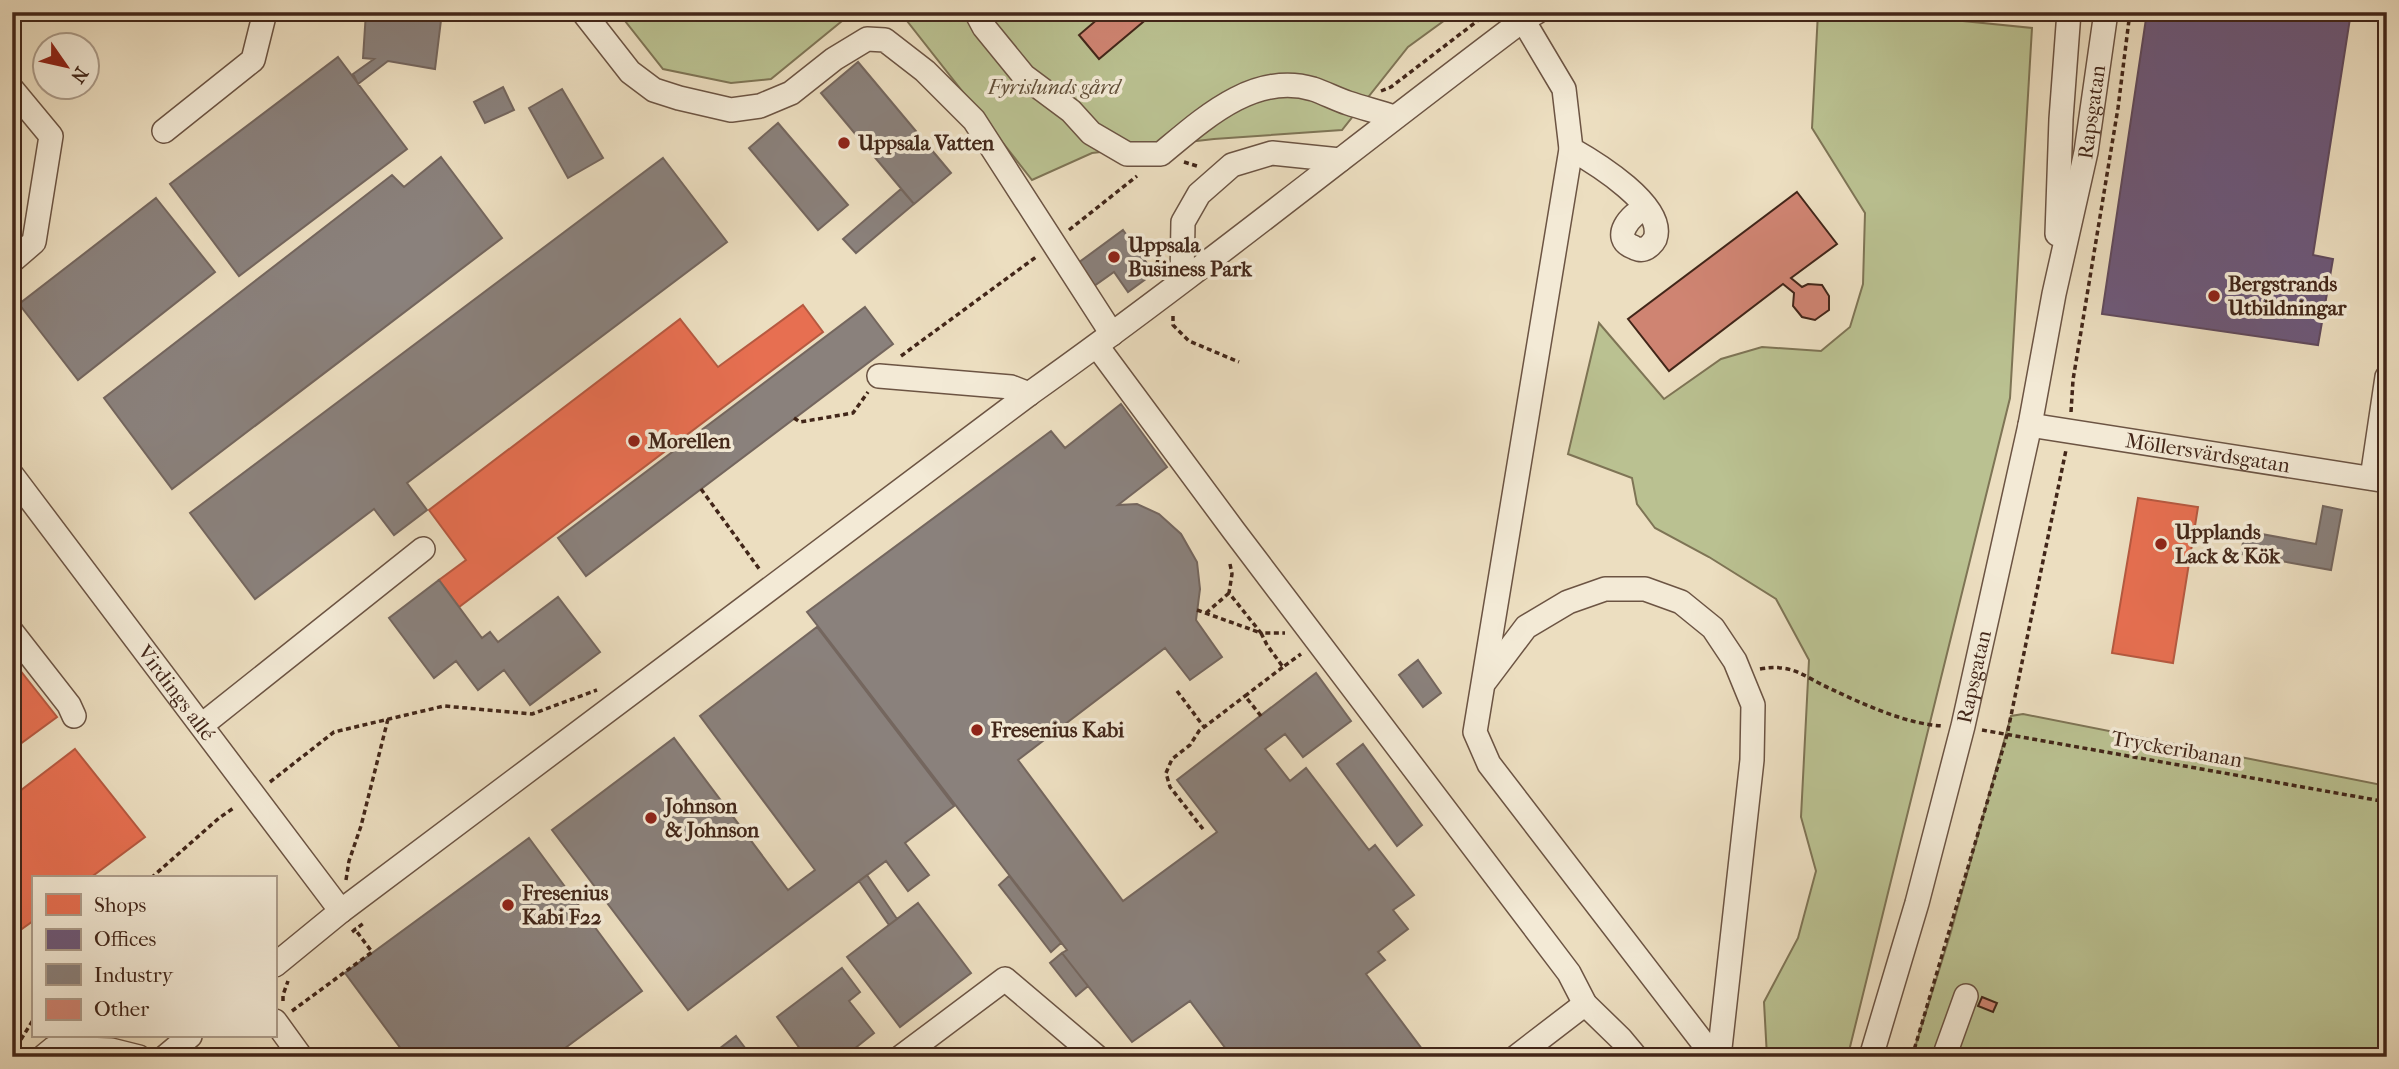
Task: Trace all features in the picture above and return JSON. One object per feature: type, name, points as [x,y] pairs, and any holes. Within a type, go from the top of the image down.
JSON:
[{"type":"street","points":[[164,131],[253,60],[265,12]]},
{"type":"street","points":[[583,12],[630,72],[654,90],[731,110],[760,106],[791,93],[834,59],[867,39],[885,40],[925,71],[974,120],[1052,243],[1104,340],[1315,638],[1569,973],[1585,1004],[1636,1057]]},
{"type":"street","points":[[976,12],[984,27],[1024,76],[1071,111],[1091,133],[1127,153],[1161,155],[1206,118],[1246,93],[1282,85],[1311,88],[1394,117]]},
{"type":"street","name":"Rapsgatan","points":[[2053,293],[2069,12]]},
{"type":"street","name":"Rapsgatan","points":[[1871,1057],[1917,903],[1962,726],[2030,425],[2053,293],[2086,152],[2106,12]]},
{"type":"street","points":[[282,971],[341,911],[1104,340],[1530,16],[1564,89],[1571,149],[1475,732],[1489,764],[1717,1057]]},
{"type":"street","points":[[12,89],[51,136],[34,242],[12,261]]},
{"type":"street","points":[[1571,149],[1626,184],[1645,208]]},
{"type":"street","points":[[1182,280],[1183,222],[1199,194],[1232,165],[1272,153],[1340,160]]},
{"type":"street","points":[[879,376],[1011,387],[1029,394]]},
{"type":"street","points":[[2380,479],[2387,377]]},
{"type":"street","name":"Möllersvärdsgatan","points":[[2030,425],[2380,479]]},
{"type":"street","name":"Virdings allé","points":[[12,475],[341,911]]},
{"type":"street","points":[[202,725],[423,549]]},
{"type":"street","points":[[1484,682],[1526,627],[1568,602],[1605,589],[1645,589],[1681,602],[1713,628],[1735,661],[1753,705],[1752,760],[1717,1057]]},
{"type":"street","points":[[12,632],[69,705],[74,716]]},
{"type":"street","points":[[901,1057],[1005,979],[1097,1057]]},
{"type":"street","points":[[1944,1057],[1966,996]]},
{"type":"street","points":[[1516,1057],[1585,1004]]},
{"type":"street","points":[[280,1022],[301,1057]]},
{"type":"street","points":[[165,1057],[188,1038]]},
{"type":"street","points":[[43,1057],[54,1048],[111,1050],[139,1057]]},
{"type":"path","points":[[1378,92],[1391,87],[1489,12]]},
{"type":"path","points":[[1912,1057],[2007,735],[2070,432],[2073,380],[2118,108],[2130,12]]},
{"type":"path","points":[[794,418],[800,422],[853,413],[879,376],[892,363],[1037,257],[1161,155]]},
{"type":"path","points":[[1173,314],[1173,325],[1189,341],[1239,362]]},
{"type":"path","points":[[701,489],[763,575]]},
{"type":"path","points":[[1206,613],[1229,593],[1232,574],[1228,554]]},
{"type":"path","points":[[1229,593],[1261,633],[1283,667]]},
{"type":"path","points":[[1197,610],[1261,633],[1315,638]]},
{"type":"path","points":[[1203,829],[1170,787],[1166,773],[1172,758],[1190,745],[1204,727],[1283,667],[1315,638]]},
{"type":"path","name":"Tryckeribanan","points":[[1740,672],[1770,667],[1796,670],[1829,688],[1923,725],[1962,726],[2387,802]]},
{"type":"path","points":[[153,876],[219,818],[334,732],[444,706],[533,713],[602,688]]},
{"type":"path","points":[[1178,691],[1204,727]]},
{"type":"path","points":[[1245,696],[1261,716]]},
{"type":"path","points":[[280,1022],[372,952],[341,911],[349,861],[361,826],[388,719]]},
{"type":"path","points":[[345,937],[366,922]]},
{"type":"path","points":[[280,1022],[282,971]]},
{"type":"path","points":[[12,1054],[32,1022]]},
{"type":"green space","points":[[618,12],[853,12],[771,79],[731,83],[663,69]]},
{"type":"green space","name":"Fyrislunds gård","points":[[900,12],[1456,12],[1408,47],[1342,130],[1214,139],[1092,153],[1032,180]]},
{"type":"green space","points":[[1818,12],[1874,12],[2032,28],[2010,398],[1849,1051],[1847,1057],[1767,1057],[1764,1002],[1798,938],[1816,871],[1801,817],[1809,660],[1776,599],[1709,557],[1655,528],[1637,504],[1632,478],[1568,454],[1599,323],[1664,399],[1721,359],[1762,347],[1821,351],[1850,327],[1863,284],[1865,213],[1812,128]]},
{"type":"green space","points":[[2023,714],[2387,786],[2387,1057],[1912,1057],[1950,935],[2011,716]]},
{"type":"building: Shops","points":[[803,305],[823,332],[459,607],[439,580],[466,560],[429,510],[680,319],[718,367]]},
{"type":"building: Shops","points":[[2138,498],[2198,507],[2173,663],[2112,653]]},
{"type":"building: Shops","points":[[12,660],[57,717],[12,750]]},
{"type":"building: Shops","points":[[75,749],[145,837],[93,876],[32,876],[32,922],[12,936],[12,797]]},
{"type":"building: Offices","points":[[2147,12],[2351,12],[2313,255],[2333,259],[2318,345],[2102,314]]},
{"type":"building: Industry","points":[[366,12],[442,12],[435,69],[388,61],[358,84],[353,74],[374,59],[363,58]]},
{"type":"building: Industry","points":[[338,57],[407,149],[239,276],[170,184]]},
{"type":"building: Industry","points":[[858,62],[951,173],[914,204],[821,93]]},
{"type":"building: Industry","points":[[503,87],[514,110],[485,123],[474,102]]},
{"type":"building: Industry","points":[[562,89],[603,158],[568,178],[529,108]]},
{"type":"building: Industry","points":[[778,123],[848,205],[818,230],[749,148]]},
{"type":"building: Industry","points":[[441,157],[502,238],[172,489],[104,398],[392,175],[404,187]]},
{"type":"building: Industry","points":[[663,158],[727,242],[407,483],[427,510],[394,535],[374,509],[255,599],[190,513]]},
{"type":"building: Industry","points":[[901,189],[914,204],[856,253],[843,239]]},
{"type":"building: Industry","points":[[156,198],[215,272],[78,380],[19,304]]},
{"type":"building: Industry","name":"Uppsala Business Park","points":[[1123,230],[1154,273],[1128,292],[1114,272],[1094,286],[1078,263]]},
{"type":"building: Industry","points":[[865,307],[893,344],[586,576],[558,538]]},
{"type":"building: Industry","name":"Fresenius Kabi","points":[[1121,404],[1167,467],[1118,505],[1137,504],[1159,514],[1181,534],[1197,562],[1200,589],[1196,620],[1222,657],[1190,680],[1165,648],[1018,760],[1123,901],[1217,832],[1177,780],[1316,673],[1351,721],[1303,757],[1285,734],[1265,749],[1290,781],[1306,768],[1369,850],[1375,845],[1414,895],[1393,910],[1408,929],[1378,952],[1385,960],[1366,974],[1428,1057],[1232,1057],[1190,1001],[1132,1042],[1062,953],[1067,950],[807,612],[1051,431],[1065,448]]},
{"type":"building: Industry","points":[[2323,506],[2342,510],[2331,570],[2241,554],[2245,531],[2316,544]]},
{"type":"building: Industry","points":[[439,580],[482,638],[490,632],[498,642],[558,597],[600,652],[530,705],[504,670],[478,690],[456,661],[434,678],[389,618]]},
{"type":"building: Industry","name":"Johnson & Johnson","points":[[817,627],[954,806],[905,843],[929,875],[908,891],[886,861],[688,1010],[552,830],[674,738],[788,890],[815,870],[700,716]]},
{"type":"building: Industry","points":[[1418,660],[1441,693],[1423,707],[1399,675]]},
{"type":"building: Industry","points":[[1363,744],[1422,825],[1397,846],[1337,764]]},
{"type":"building: Industry","name":"Fresenius Kabi F22","points":[[529,838],[642,991],[553,1057],[407,1057],[345,973]]},
{"type":"building: Industry","points":[[867,875],[897,919],[889,925],[859,881]]},
{"type":"building: Industry","points":[[1009,876],[1061,943],[1051,952],[999,885]]},
{"type":"building: Industry","points":[[918,903],[971,973],[900,1027],[847,957]]},
{"type":"building: Industry","points":[[1062,953],[1088,986],[1076,996],[1050,963]]},
{"type":"building: Industry","points":[[842,968],[860,992],[849,1001],[874,1033],[844,1057],[806,1057],[777,1017]]},
{"type":"building: Industry","points":[[736,1036],[752,1057],[712,1057],[711,1055]]},
{"type":"building: Other","points":[[1106,12],[1155,12],[1099,59],[1079,35]]},
{"type":"building: Other","points":[[1797,192],[1837,244],[1791,278],[1802,287],[1808,284],[1822,285],[1829,296],[1829,310],[1815,320],[1802,317],[1793,306],[1794,293],[1783,284],[1669,371],[1628,319]]},
{"type":"building: Other","points":[[1982,997],[1997,1003],[1993,1012],[1978,1006]]},
{"type":"place","name":"Uppsala Vatten","points":[[844,143]]},
{"type":"place","name":"Uppsala Business Park","points":[[1114,257]]},
{"type":"place","name":"Bergstrands Utbildningar","points":[[2214,296]]},
{"type":"place","name":"Morellen","points":[[634,441]]},
{"type":"place","name":"Upplands Lack & Kök","points":[[2161,544]]},
{"type":"place","name":"Fresenius Kabi","points":[[977,730]]},
{"type":"place","name":"Johnson & Johnson","points":[[651,818]]},
{"type":"place","name":"Fresenius Kabi F22","points":[[508,905]]}]
